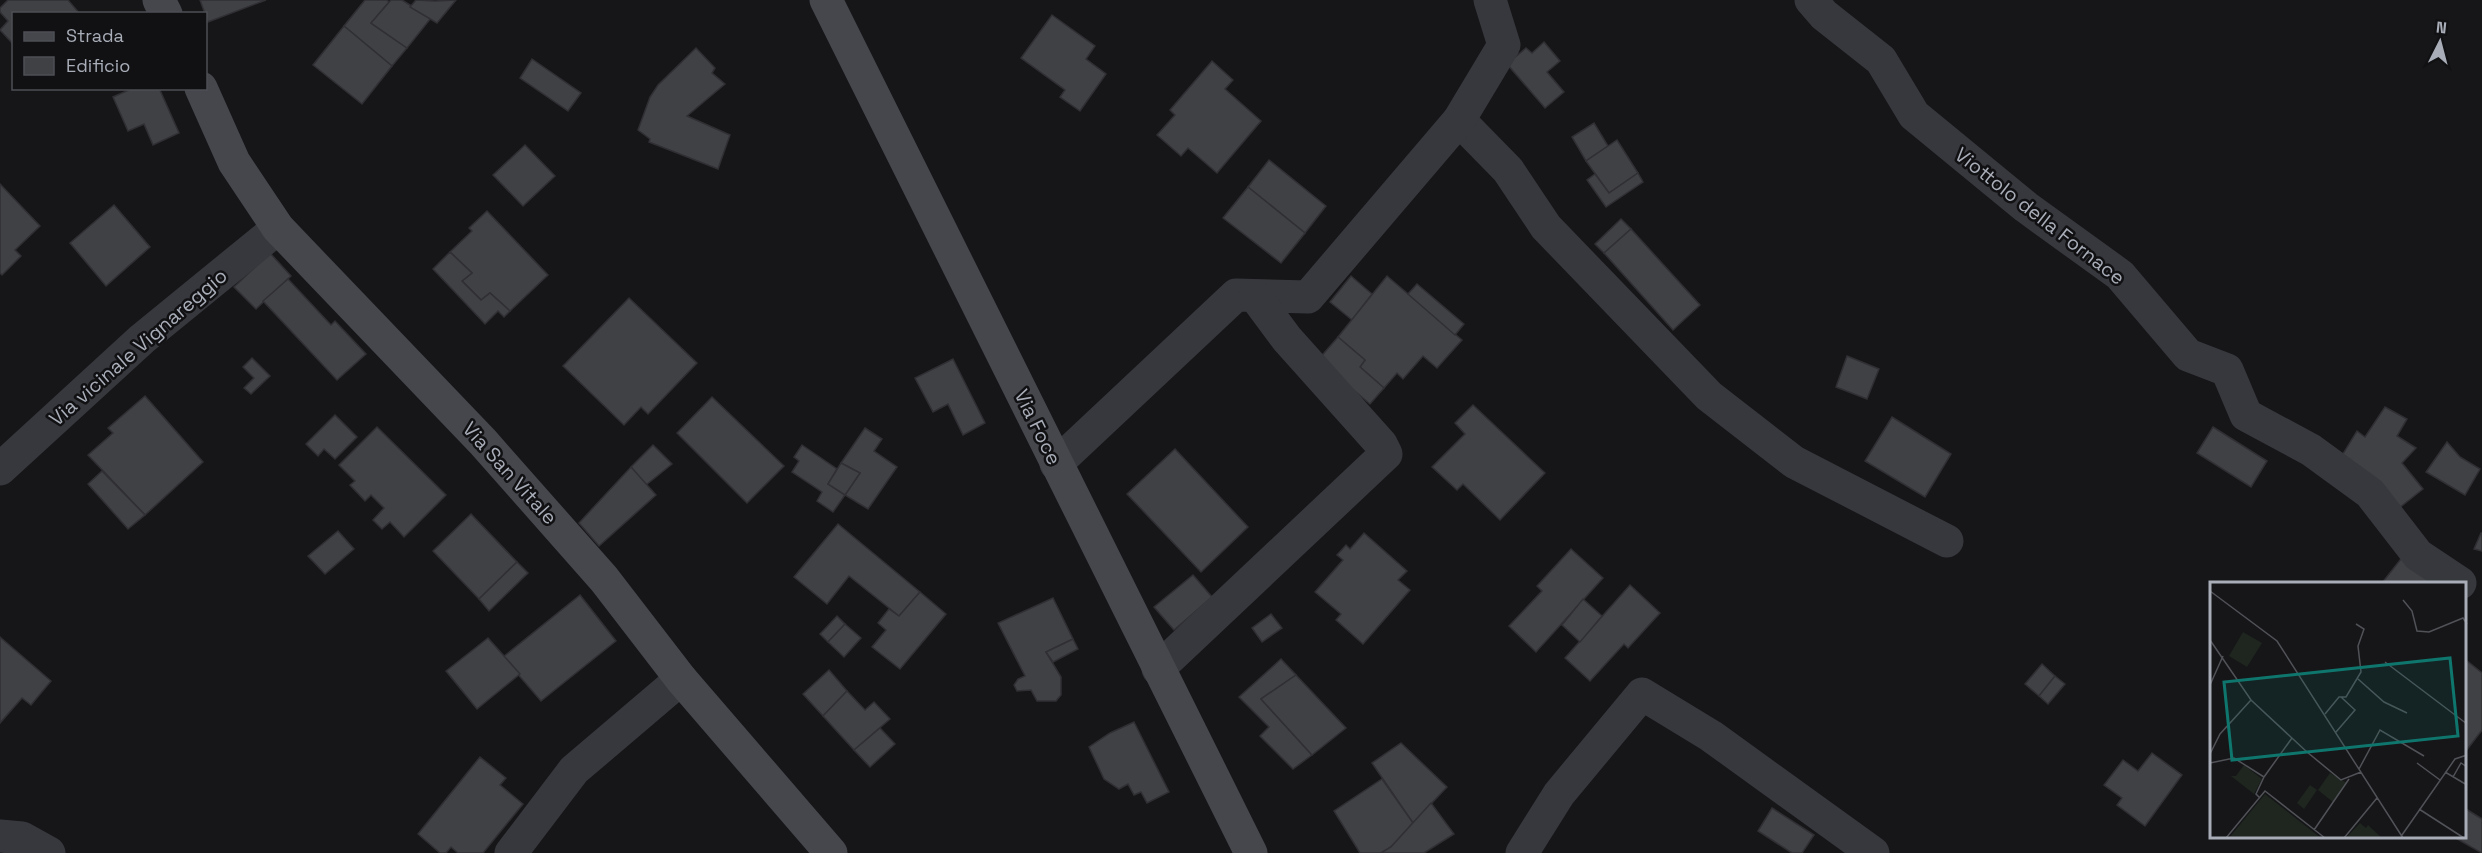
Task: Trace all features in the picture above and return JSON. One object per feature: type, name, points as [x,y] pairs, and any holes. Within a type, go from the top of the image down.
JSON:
[{"type":"street","name":"Via Foce","points":[[826,0],[1251,853]]},
{"type":"street","points":[[1056,464],[1236,295],[1308,297],[1460,120],[1504,45],[1490,0]]},
{"type":"street","name":"Viottolo della Fornace","points":[[1811,0],[1824,15],[1881,60],[1914,115],[2026,207],[2120,275],[2188,355],[2227,369],[2246,415],[2311,450],[2370,493],[2418,555],[2458,582]]},
{"type":"street","name":"Via San Vitale","points":[[202,90],[234,162],[278,228],[483,442],[604,579],[681,679],[831,853]]},
{"type":"street","points":[[1460,120],[1508,170],[1546,227],[1709,396],[1794,462],[1947,541]]},
{"type":"street","name":"Via vicinale Vignareggio","points":[[0,469],[142,339],[278,228]]},
{"type":"street","points":[[1158,669],[1386,454],[1381,444],[1287,339],[1255,296]]},
{"type":"street","points":[[2467,587],[2482,599]]},
{"type":"street","points":[[511,853],[574,770],[681,679]]},
{"type":"street","points":[[1522,853],[1559,794],[1642,694],[1711,736],[1873,853]]},
{"type":"street","points":[[0,836],[22,838],[49,853]]},
{"type":"building","points":[[8,0],[68,0],[78,12],[12,12],[12,43],[0,30],[8,21],[0,12],[0,8]]},
{"type":"building","points":[[200,0],[266,0],[208,22],[207,12],[204,12]]},
{"type":"building","points":[[365,0],[387,0],[389,2],[371,23],[407,48],[392,66],[344,26]]},
{"type":"building","points":[[391,0],[402,0],[431,18],[407,48],[371,23]]},
{"type":"building","points":[[416,0],[456,0],[437,23],[410,7]]},
{"type":"building","points":[[1052,15],[1095,46],[1086,59],[1106,74],[1080,111],[1060,97],[1065,90],[1021,58]]},
{"type":"building","points":[[344,26],[392,66],[362,104],[313,65]]},
{"type":"building","points":[[1544,42],[1560,61],[1547,72],[1564,92],[1545,108],[1507,64],[1526,48],[1532,53]]},
{"type":"building","points":[[696,48],[715,68],[712,73],[725,84],[687,116],[730,135],[718,169],[649,142],[650,139],[638,130],[650,97],[658,85]]},
{"type":"building","points":[[532,59],[581,93],[568,111],[520,78]]},
{"type":"building","points":[[1212,61],[1233,80],[1225,89],[1261,121],[1217,173],[1188,148],[1181,156],[1157,135],[1175,115],[1170,110]]},
{"type":"building","points":[[129,90],[160,90],[179,133],[153,145],[144,124],[128,131],[113,97]]},
{"type":"building","points":[[1594,123],[1608,146],[1586,161],[1572,137]]},
{"type":"building","points":[[1617,140],[1638,173],[1609,193],[1586,161]]},
{"type":"building","points":[[525,145],[555,176],[523,206],[493,175]]},
{"type":"building","points":[[1269,160],[1326,206],[1305,233],[1248,187]]},
{"type":"building","points":[[1638,173],[1643,182],[1606,207],[1587,180],[1595,174],[1609,193]]},
{"type":"building","points":[[0,184],[40,226],[15,250],[21,256],[2,275],[0,273]]},
{"type":"building","points":[[1248,187],[1305,233],[1281,263],[1223,218]]},
{"type":"building","points":[[114,205],[150,247],[106,286],[70,243]]},
{"type":"building","points":[[487,211],[548,275],[510,311],[490,293],[481,300],[462,281],[472,273],[450,252],[472,231],[469,228]]},
{"type":"building","points":[[1621,219],[1631,229],[1604,253],[1595,244]]},
{"type":"building","points":[[1631,229],[1700,305],[1673,330],[1604,253]]},
{"type":"building","points":[[450,252],[472,273],[462,281],[481,300],[490,293],[510,311],[504,317],[498,311],[485,324],[433,269]]},
{"type":"building","points":[[270,253],[291,276],[256,309],[234,287]]},
{"type":"building","points":[[1351,276],[1372,294],[1352,320],[1330,302]]},
{"type":"building","points":[[1387,276],[1462,340],[1437,368],[1423,356],[1403,379],[1397,373],[1384,388],[1360,367],[1365,360],[1338,337]]},
{"type":"building","points":[[288,279],[331,325],[335,321],[366,354],[337,380],[263,301]]},
{"type":"building","points":[[1417,284],[1464,324],[1455,335],[1408,294]]},
{"type":"building","points":[[629,298],[697,363],[648,414],[641,407],[624,425],[563,366]]},
{"type":"building","points":[[1338,337],[1365,360],[1360,367],[1384,388],[1370,404],[1318,360]]},
{"type":"building","points":[[1847,356],[1879,369],[1867,399],[1836,387]]},
{"type":"building","points":[[252,358],[270,376],[251,394],[244,388],[254,378],[243,367]]},
{"type":"building","points":[[953,359],[985,423],[963,435],[948,404],[933,412],[915,378]]},
{"type":"building","points":[[145,396],[203,462],[145,515],[88,455],[113,433],[108,428]]},
{"type":"building","points":[[712,397],[784,466],[747,503],[677,433]]},
{"type":"building","points":[[1473,405],[1545,473],[1500,520],[1463,484],[1457,490],[1432,467],[1465,434],[1455,423]]},
{"type":"building","points":[[2385,407],[2407,419],[2397,436],[2416,448],[2402,463],[2423,489],[2399,508],[2341,457],[2357,431],[2365,437]]},
{"type":"building","points":[[335,415],[357,437],[335,459],[324,449],[318,456],[306,444]]},
{"type":"building","points":[[1892,417],[1951,454],[1925,497],[1865,461]]},
{"type":"building","points":[[377,427],[446,495],[404,537],[390,522],[382,529],[373,520],[384,508],[371,495],[365,501],[350,485],[355,481],[339,465]]},
{"type":"building","points":[[2213,427],[2267,461],[2251,487],[2197,453]]},
{"type":"building","points":[[865,428],[882,439],[874,451],[897,467],[868,509],[845,495],[860,473],[841,463]]},
{"type":"building","points":[[2447,442],[2460,457],[2480,469],[2465,495],[2426,472]]},
{"type":"building","points":[[653,445],[672,464],[646,485],[631,467]]},
{"type":"building","points":[[802,445],[837,469],[828,484],[845,495],[833,512],[817,501],[822,492],[792,472],[799,461],[794,457]]},
{"type":"building","points":[[1175,449],[1248,527],[1201,572],[1127,494]]},
{"type":"building","points":[[841,463],[860,473],[845,495],[828,484]]},
{"type":"building","points":[[631,467],[656,495],[599,546],[579,523]]},
{"type":"building","points":[[102,471],[145,515],[128,529],[88,484]]},
{"type":"building","points":[[471,514],[517,562],[479,599],[433,551]]},
{"type":"building","points":[[838,524],[920,592],[899,616],[849,576],[827,604],[794,577]]},
{"type":"building","points":[[338,531],[354,549],[325,574],[308,556]]},
{"type":"building","points":[[1364,533],[1407,571],[1398,580],[1410,590],[1363,644],[1336,620],[1341,614],[1315,592],[1343,560],[1337,555],[1346,545],[1350,549]]},
{"type":"building","points":[[2482,533],[2482,551],[2474,549]]},
{"type":"building","points":[[1571,549],[1603,578],[1536,652],[1509,626],[1542,591],[1537,586]]},
{"type":"building","points":[[2408,550],[2445,582],[2383,582]]},
{"type":"building","points":[[517,562],[528,573],[489,611],[479,599]]},
{"type":"building","points":[[1193,575],[1212,597],[1174,630],[1154,607]]},
{"type":"building","points":[[1630,585],[1660,613],[1628,648],[1624,644],[1590,681],[1565,658]]},
{"type":"building","points":[[920,592],[946,614],[900,669],[872,647],[886,630],[878,623],[889,609],[899,616]]},
{"type":"building","points":[[580,595],[616,641],[541,701],[503,657]]},
{"type":"building","points":[[1053,598],[1073,639],[1046,652],[1061,677],[1061,695],[1056,701],[1037,701],[1031,690],[1017,691],[1014,685],[1018,679],[1025,676],[998,623]]},
{"type":"building","points":[[1583,599],[1602,616],[1580,642],[1562,625]]},
{"type":"building","points":[[1271,614],[1282,628],[1262,642],[1252,628]]},
{"type":"building","points":[[837,616],[845,624],[828,642],[820,634]]},
{"type":"building","points":[[845,624],[861,638],[844,657],[828,642]]},
{"type":"building","points":[[0,637],[51,681],[31,705],[22,698],[0,723]]},
{"type":"building","points":[[488,638],[520,674],[477,709],[446,671]]},
{"type":"building","points":[[1073,639],[1078,649],[1053,662],[1046,652]]},
{"type":"building","points":[[1281,659],[1296,675],[1261,699],[1312,755],[1293,769],[1260,736],[1269,727],[1239,697]]},
{"type":"building","points":[[2467,661],[2482,673],[2482,730],[2467,750]]},
{"type":"building","points":[[2042,664],[2055,676],[2039,696],[2025,684]]},
{"type":"building","points":[[829,670],[847,691],[823,716],[803,694]]},
{"type":"building","points":[[1296,675],[1346,728],[1312,755],[1261,699]]},
{"type":"building","points":[[2055,676],[2065,684],[2048,704],[2039,696]]},
{"type":"building","points":[[847,691],[865,710],[874,702],[890,719],[854,750],[823,716]]},
{"type":"building","points":[[1134,722],[1169,792],[1147,803],[1141,792],[1134,795],[1128,784],[1119,789],[1104,779],[1089,747],[1110,733]]},
{"type":"building","points":[[880,728],[895,744],[870,767],[854,750]]},
{"type":"building","points":[[1401,743],[1447,787],[1413,823],[1372,763]]},
{"type":"building","points":[[2152,753],[2182,775],[2145,826],[2117,805],[2122,798],[2104,785],[2123,760],[2138,771]]},
{"type":"building","points":[[480,757],[506,778],[500,785],[523,804],[483,853],[458,853],[451,847],[446,853],[440,853],[418,834]]},
{"type":"building","points":[[1382,779],[1413,823],[1391,847],[1381,853],[1360,853],[1334,811]]},
{"type":"building","points":[[1431,803],[1454,834],[1424,853],[1381,853],[1391,847]]},
{"type":"building","points":[[1772,808],[1814,835],[1802,853],[1792,853],[1758,831]]},
{"type":"building","points":[[2467,810],[2482,819],[2482,853],[2456,838],[2467,838]]}]
